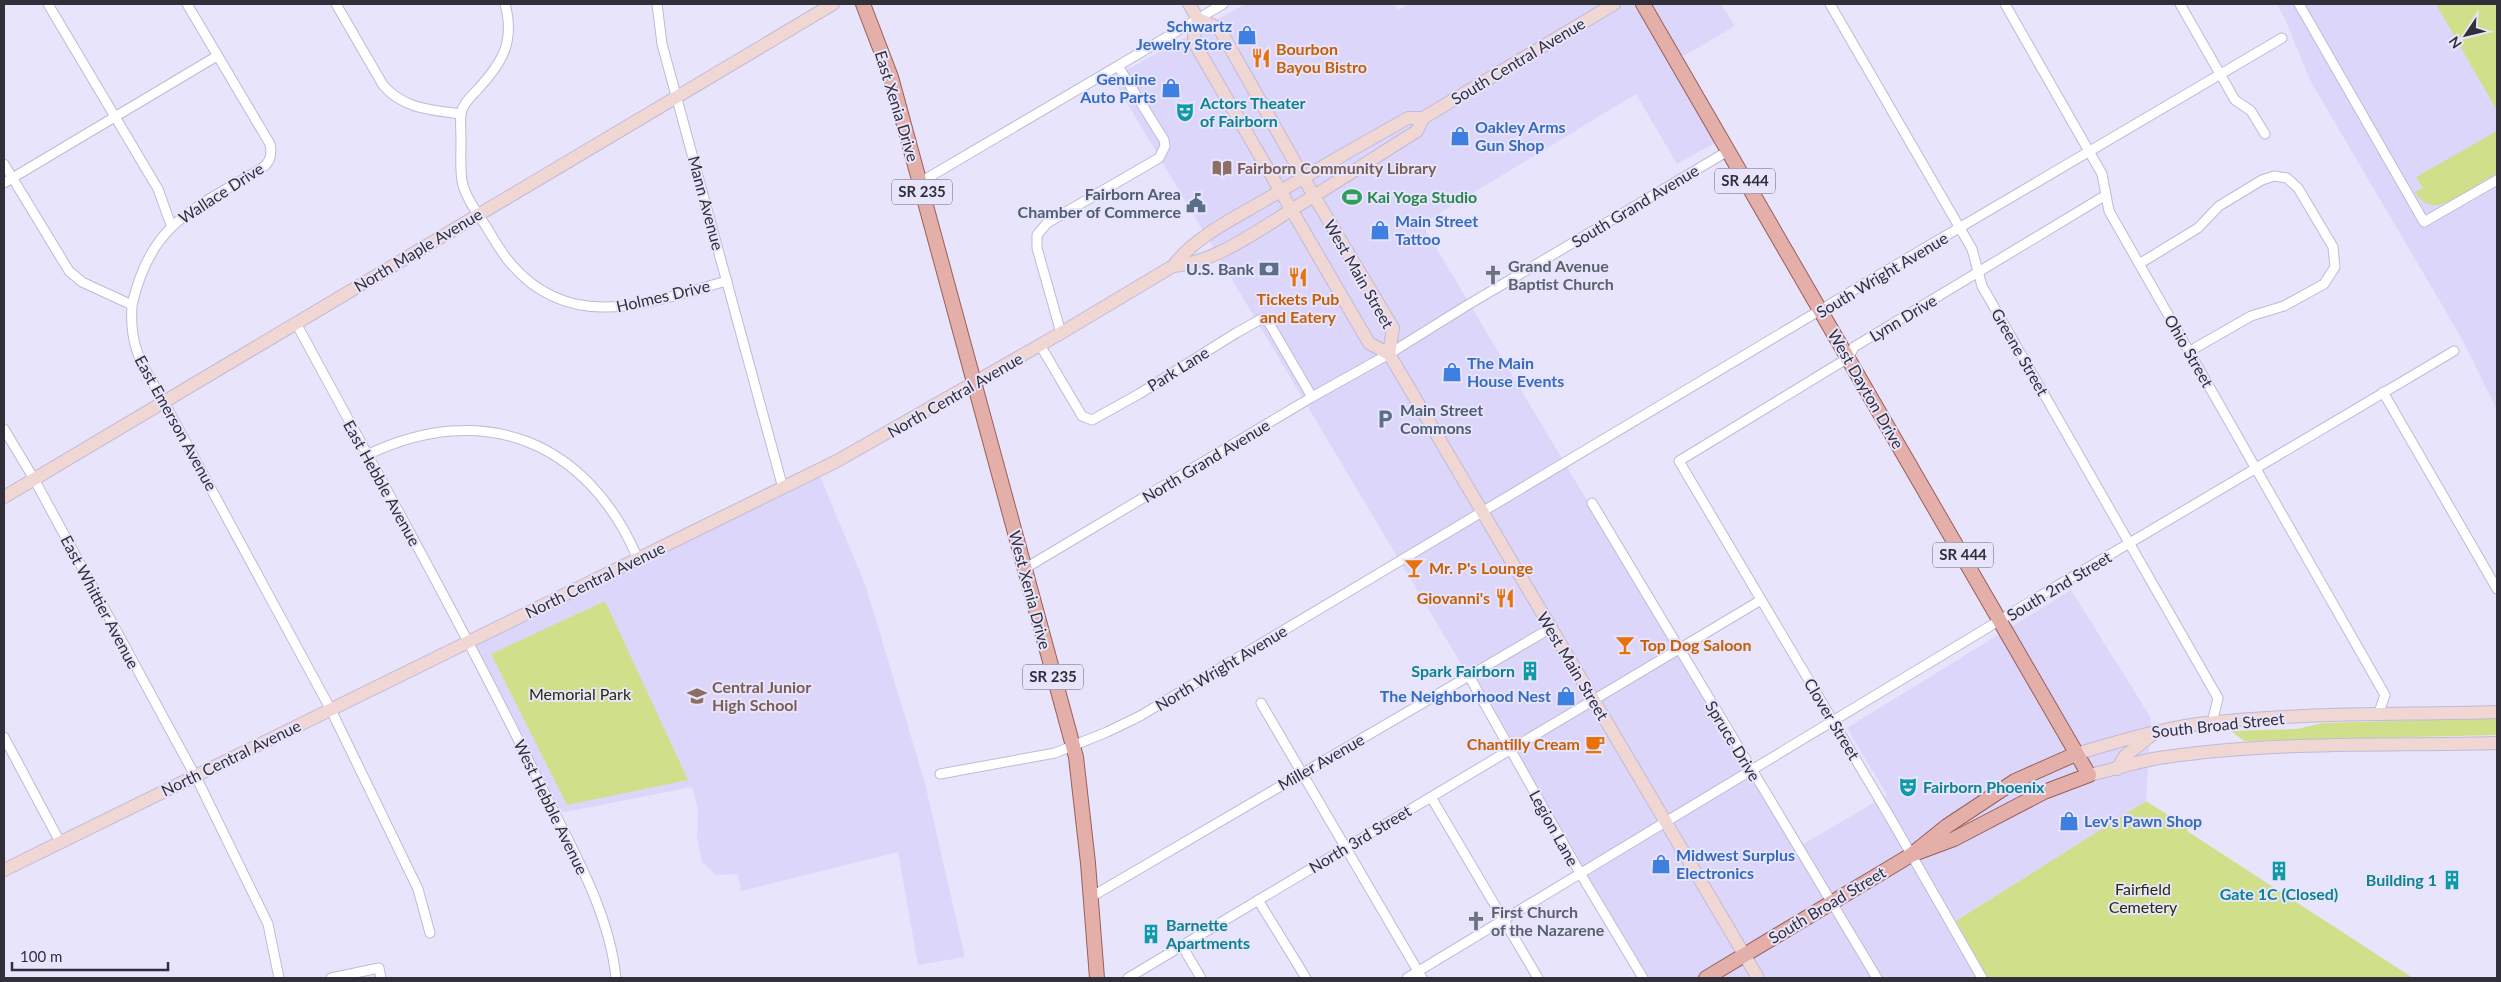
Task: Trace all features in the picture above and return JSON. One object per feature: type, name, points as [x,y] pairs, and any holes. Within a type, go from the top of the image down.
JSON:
[{"type":"main road","name":"East Xenia Drive","points":[[863,4],[891,77],[974,383]]},
{"type":"main road","name":"West Dayton Drive","points":[[1643,4],[2001,621],[2088,775]]},
{"type":"main road","name":"West Xenia Drive","points":[[974,383],[1078,765],[1097,978]]},
{"type":"main road","name":"South Broad Street","points":[[1706,978],[1911,855],[1947,826],[2015,781],[2076,754]]},
{"type":"main road","name":"South Broad Street","points":[[1911,855],[1954,839],[2013,807],[2088,775]]},
{"type":"street","points":[[48,4],[162,197],[172,226]]},
{"type":"street","name":"Wallace Drive","points":[[132,305],[143,266],[159,238],[189,212],[262,168],[270,158],[270,144],[187,4]]},
{"type":"street","points":[[336,4],[383,84],[392,95],[412,106],[461,114],[467,101],[495,70],[503,55],[508,29],[504,4]]},
{"type":"street","name":"Mann Avenue","points":[[657,4],[662,44],[783,488]]},
{"type":"street","name":"North Maple Avenue","points":[[4,497],[833,4]]},
{"type":"street","points":[[1189,4],[1198,19]]},
{"type":"street","points":[[919,183],[1223,4]]},
{"type":"street","name":"South Central Avenue","points":[[1303,176],[1408,118],[1423,118],[1614,4]]},
{"type":"street","name":"Greene Street","points":[[1830,4],[1972,248],[1982,286],[2131,543],[2218,698],[2212,723]]},
{"type":"street","name":"Ohio Street","points":[[2005,4],[2104,179],[2109,211],[2385,695],[2378,715]]},
{"type":"street","points":[[2180,4],[2235,100],[2251,111],[2265,134]]},
{"type":"street","points":[[2299,4],[2424,222],[2497,180]]},
{"type":"street","name":"West Main Street","points":[[1389,354],[1393,328],[1314,196],[1219,28],[1198,19],[1194,36],[1195,44],[1290,210],[1369,343],[1389,354],[1758,978]]},
{"type":"street","name":"South Wright Avenue","points":[[1482,512],[2282,38]]},
{"type":"street","points":[[8,180],[217,56]]},
{"type":"street","points":[[1061,333],[1037,248],[1039,231],[1047,223],[1159,158],[1165,146],[1164,140],[1118,66]]},
{"type":"street","name":"Holmes Drive","points":[[461,114],[462,181],[478,215],[504,255],[522,276],[546,293],[574,304],[600,308],[628,307],[727,280]]},
{"type":"street","name":"South Central Avenue","points":[[1314,196],[1417,131],[1423,118]]},
{"type":"street","name":"South Grand Avenue","points":[[1389,354],[1466,306],[1728,151]]},
{"type":"street","points":[[4,164],[8,180],[69,271],[82,282],[132,305]]},
{"type":"street","name":"North Central Avenue","points":[[4,870],[783,488],[904,425],[1173,266],[1182,255],[1206,236],[1303,176]]},
{"type":"street","points":[[2139,264],[2198,228],[2219,206],[2268,177],[2281,176],[2292,182],[2312,212],[2336,254],[2336,267],[2329,279],[2284,306],[2251,316],[2190,351]]},
{"type":"street","name":"Lynn Drive","points":[[1679,461],[1848,358],[1854,348],[2106,195]]},
{"type":"street","name":"North Central Avenue","points":[[1173,266],[1189,265],[1214,254],[1314,196]]},
{"type":"street","name":"East Emerson Avenue","points":[[132,305],[132,339],[136,353],[331,710],[418,889],[430,933]]},
{"type":"street","name":"Park Lane","points":[[1040,345],[1082,416],[1092,420],[1139,394],[1263,318],[1270,323],[1312,398]]},
{"type":"street","name":"East Hebble Avenue","points":[[296,323],[468,642]]},
{"type":"street","name":"South 2nd Street","points":[[1407,978],[1420,975],[1580,873],[2454,351]]},
{"type":"street","name":"North Grand Avenue","points":[[1024,569],[1389,354]]},
{"type":"street","points":[[2384,392],[2497,589]]},
{"type":"street","name":"East Whittier Avenue","points":[[4,429],[34,479],[194,776],[268,924],[279,978]]},
{"type":"street","points":[[367,455],[408,438],[450,430],[490,432],[528,442],[562,460],[594,486],[620,520],[638,559]]},
{"type":"street","name":"Clover Street","points":[[1679,461],[1834,721],[1982,978]]},
{"type":"street","name":"Spruce Drive","points":[[1592,503],[1678,650],[1877,978]]},
{"type":"street","name":"North Wright Avenue","points":[[940,774],[1055,752],[1107,732],[1140,716],[1482,512]]},
{"type":"street","name":"North 3rd Street","points":[[1128,978],[1761,600]]},
{"type":"street","name":"Miller Avenue","points":[[1091,897],[1551,628]]},
{"type":"street","name":"West Hebble Avenue","points":[[468,642],[524,749],[595,898],[608,932],[616,978]]},
{"type":"street","name":"Legion Lane","points":[[1469,676],[1580,873],[1643,978]]},
{"type":"street","points":[[1261,703],[1420,975]]},
{"type":"street","name":"South Broad Street","points":[[2076,754],[2157,732],[2212,723],[2282,717],[2497,712]]},
{"type":"street","points":[[2117,769],[2125,756],[2157,732]]},
{"type":"street","points":[[4,737],[60,842]]},
{"type":"street","name":"South Broad Street","points":[[2088,775],[2163,757],[2206,752],[2305,747],[2497,743]]},
{"type":"street","points":[[1431,797],[1538,978]]},
{"type":"street","points":[[1258,900],[1306,978]]},
{"type":"street","points":[[1182,946],[1201,978]]},
{"type":"street","points":[[331,978],[379,968],[381,978]]},
{"type":"shaded area","points":[[1245,4],[1394,4],[1398,10],[1409,4],[1721,4],[1735,26],[1682,57],[1726,137],[1677,164],[1636,94],[1422,224],[1795,849],[1887,795],[1847,728],[2071,590],[2151,718],[2146,801],[1956,921],[1988,978],[1648,978],[1112,78]]},
{"type":"shaded area","points":[[2277,4],[2497,4],[2497,410],[2462,339],[2311,82]]},
{"type":"shaded area","name":"Central Junior High School","points":[[818,471],[866,587],[925,783],[965,957],[918,965],[898,852],[741,891],[738,874],[716,875],[702,862],[697,836],[698,809],[692,787],[555,814],[468,642]]},
{"type":"green space","points":[[2436,4],[2497,4],[2497,110],[2496,109]]},
{"type":"green space","points":[[2497,131],[2497,173],[2443,204],[2431,205],[2419,198],[2415,192],[2423,188],[2416,177]]},
{"type":"green space","name":"Memorial Park","points":[[605,601],[688,780],[567,805],[491,654]]},
{"type":"green space","points":[[2497,718],[2497,735],[2244,741],[2231,731],[2297,729],[2323,723]]},
{"type":"green space","name":"Fairfield Cemetery","points":[[2146,801],[2188,828],[2187,831],[2413,978],[1988,978],[1956,921]]},
{"type":"place","name":"Schwartz Jewelry Store","points":[[1247,35]]},
{"type":"place","name":"Bourbon Bayou Bistro","points":[[1261,58]]},
{"type":"place","name":"Genuine Auto Parts","points":[[1171,88]]},
{"type":"place","name":"Actors Theater of Fairborn","points":[[1185,112]]},
{"type":"place","name":"Oakley Arms Gun Shop","points":[[1460,136]]},
{"type":"place","name":"Fairborn Community Library","points":[[1222,168]]},
{"type":"place","name":"Kai Yoga Studio","points":[[1352,197]]},
{"type":"place","name":"Fairborn Area Chamber of Commerce","points":[[1196,203]]},
{"type":"place","name":"Main Street Tattoo","points":[[1380,230]]},
{"type":"place","name":"U.S. Bank","points":[[1269,269]]},
{"type":"place","name":"Grand Avenue Baptist Church","points":[[1493,275]]},
{"type":"place","name":"Tickets Pub and Eatery","points":[[1298,277]]},
{"type":"place","name":"The Main House Events","points":[[1452,372]]},
{"type":"place","name":"Main Street Commons","points":[[1385,419]]},
{"type":"place","name":"Mr. P's Lounge","points":[[1414,568]]},
{"type":"place","name":"Giovanni's","points":[[1505,598]]},
{"type":"place","name":"Top Dog Saloon","points":[[1625,645]]},
{"type":"place","name":"Spark Fairborn","points":[[1530,671]]},
{"type":"place","name":"Central Junior High School","points":[[697,696]]},
{"type":"place","name":"The Neighborhood Nest","points":[[1566,696]]},
{"type":"place","name":"Chantilly Cream","points":[[1595,744]]},
{"type":"place","name":"Fairborn Phoenix","points":[[1908,787]]},
{"type":"place","name":"Lev's Pawn Shop","points":[[2069,821]]},
{"type":"place","name":"Midwest Surplus Electronics","points":[[1661,864]]},
{"type":"place","name":"Gate 1C (Closed)","points":[[2279,871]]},
{"type":"place","name":"Building 1","points":[[2452,880]]},
{"type":"place","name":"First Church of the Nazarene","points":[[1476,921]]},
{"type":"place","name":"Barnette Apartments","points":[[1151,934]]}]
